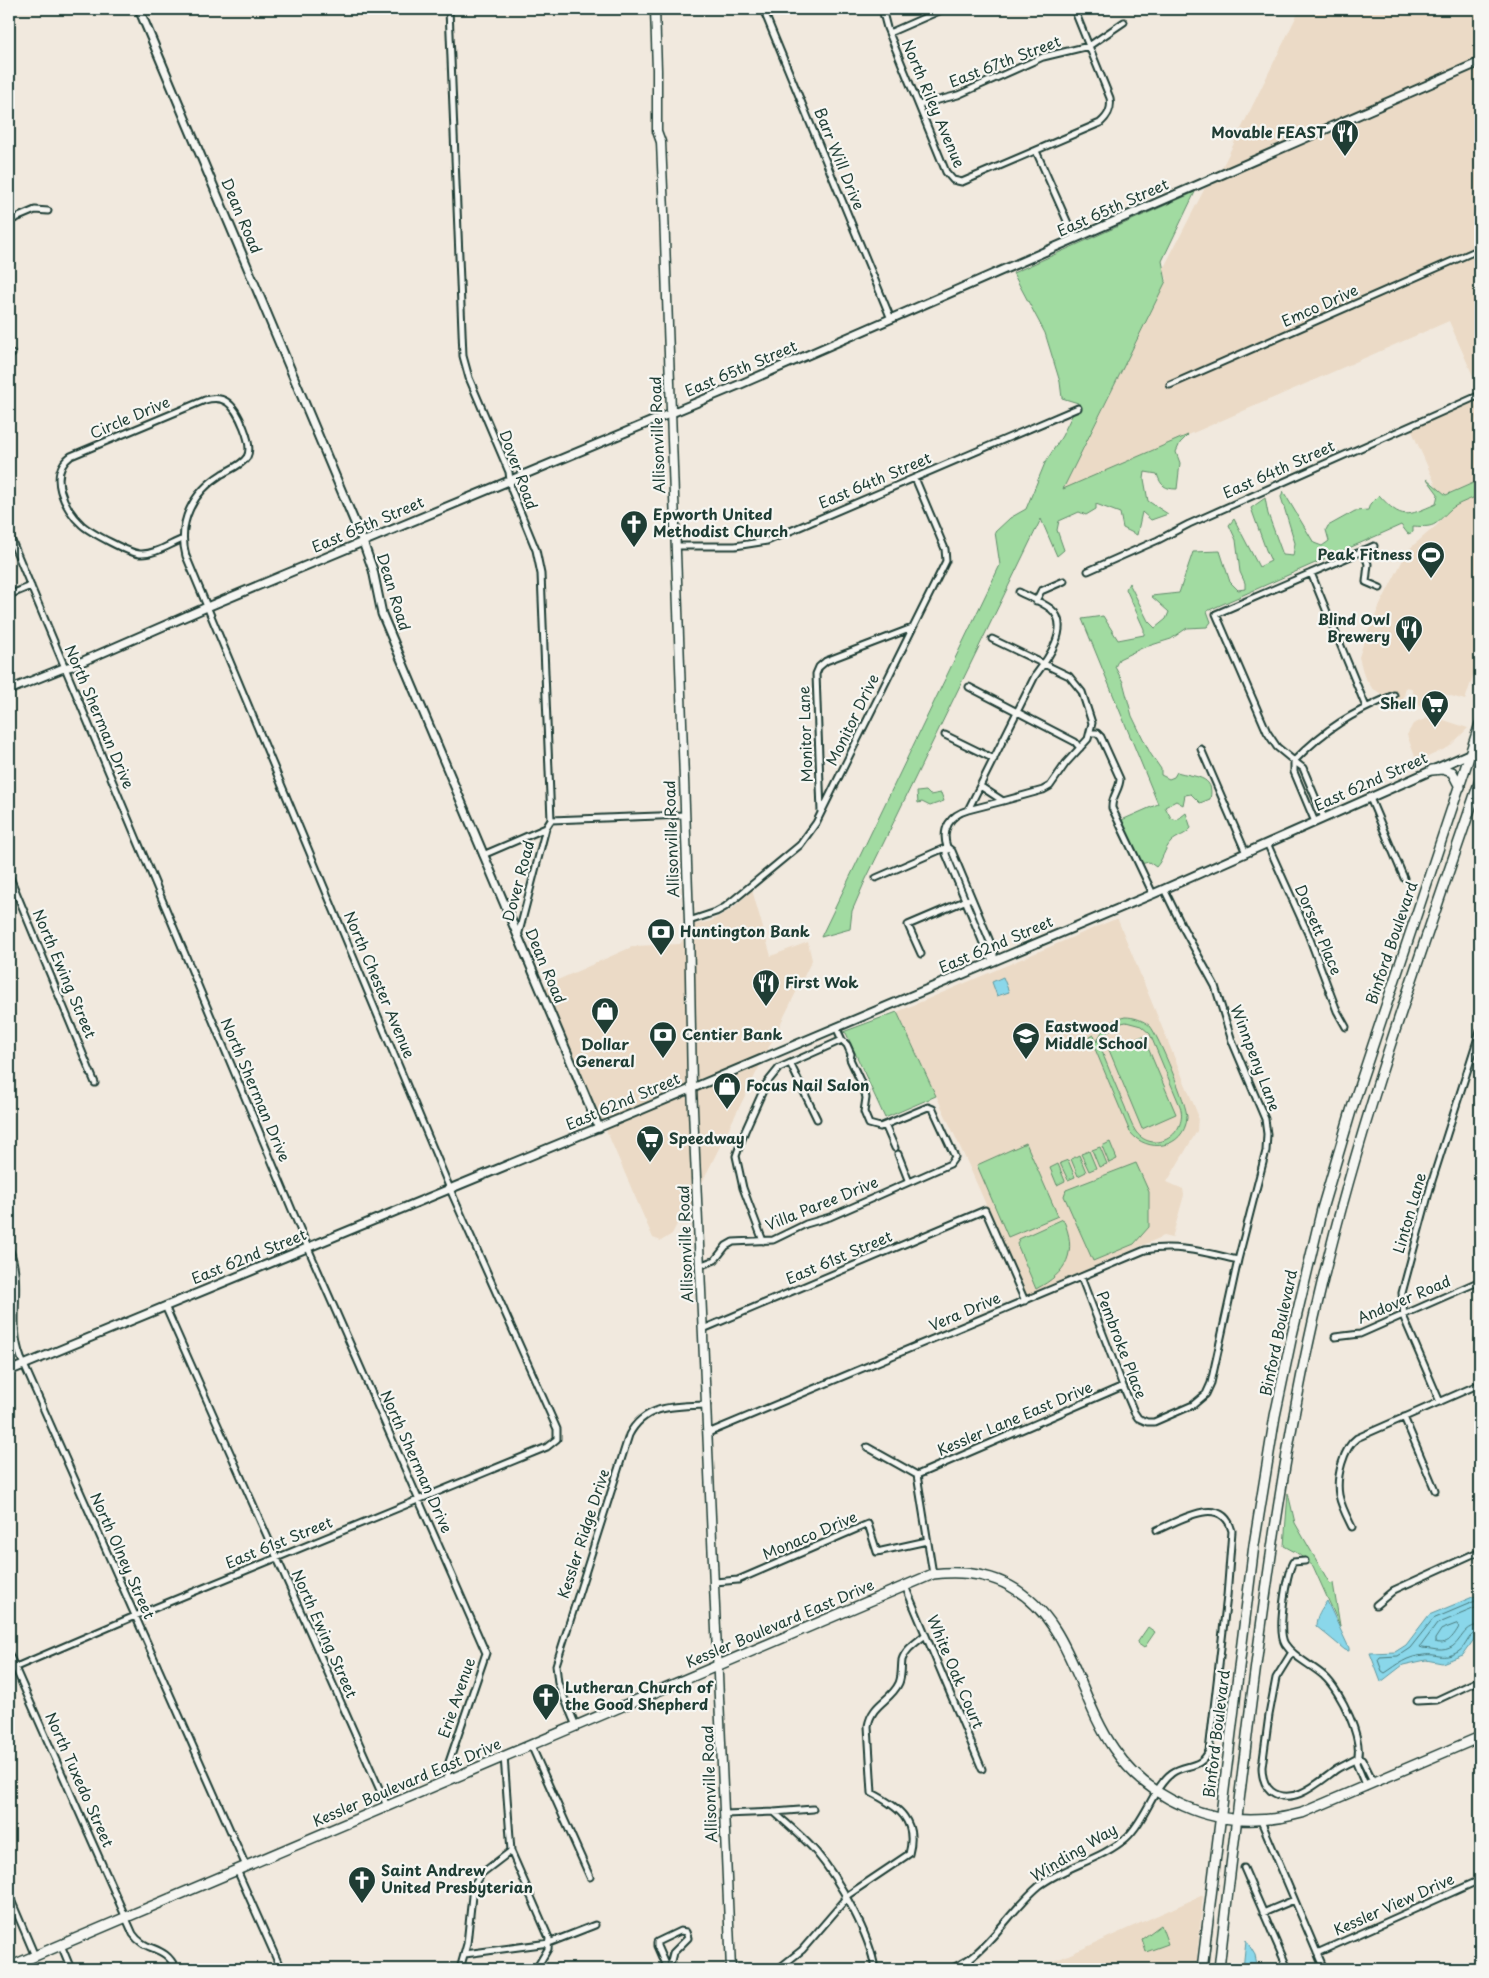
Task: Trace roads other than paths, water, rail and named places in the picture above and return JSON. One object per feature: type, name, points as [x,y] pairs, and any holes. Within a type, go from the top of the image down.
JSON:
[{"type":"main road","name":"Allisonville Road","points":[[655,9],[658,70],[657,131],[661,142],[676,546],[692,1087],[731,1969]]},
{"type":"main road","name":"Binford Boulevard","points":[[1202,1969],[1256,1528],[1275,1416],[1300,1300],[1322,1209],[1351,1112],[1480,724]]},
{"type":"main road","points":[[1432,770],[1442,769],[1452,772],[1460,786]]},
{"type":"main road","name":"Binford Boulevard","points":[[1219,1969],[1276,1515],[1293,1418],[1320,1293],[1349,1180],[1375,1091],[1480,780]]},
{"type":"main road","name":"Kessler Boulevard East Drive","points":[[9,1967],[933,1574],[955,1572],[982,1575],[1006,1584],[1034,1603],[1056,1631],[1098,1720],[1112,1746],[1130,1769],[1157,1792],[1179,1805],[1220,1818],[1237,1821],[1261,1820],[1290,1816],[1311,1810],[1480,1737]]},
{"type":"street","name":"Dean Road","points":[[139,9],[363,542],[373,570],[382,614],[599,1128]]},
{"type":"street","name":"Dover Road","points":[[449,9],[462,352],[468,375],[508,471],[511,490],[536,550],[541,570],[551,820],[546,828],[518,936]]},
{"type":"street","name":"Barr Will Drive","points":[[763,9],[891,319]]},
{"type":"street","name":"North Riley Avenue","points":[[882,9],[889,33],[946,172],[953,180],[965,182],[1036,151]]},
{"type":"street","points":[[889,33],[944,9]]},
{"type":"street","points":[[1074,9],[1110,98],[1109,112],[1100,123],[1036,151],[1075,239]]},
{"type":"street","name":"East 67th Street","points":[[919,105],[958,95],[1043,57],[1089,46],[1124,22]]},
{"type":"street","name":"East 65th Street","points":[[9,690],[671,414],[1480,62]]},
{"type":"street","points":[[9,221],[35,210],[48,211]]},
{"type":"street","name":"Emco Drive","points":[[1170,386],[1480,249]]},
{"type":"street","name":"East 64th Street","points":[[1088,571],[1189,524],[1480,395]]},
{"type":"street","name":"Circle Drive","points":[[214,398],[225,401],[233,407],[248,440],[250,449],[245,460],[210,481],[196,497],[186,518],[183,539],[149,553],[139,554],[94,533],[80,523],[68,507],[59,482],[60,468],[64,461],[71,456],[204,400],[214,398]]},
{"type":"street","name":"East 64th Street","points":[[676,546],[735,546],[763,542],[1078,408]]},
{"type":"street","name":"Monitor Drive","points":[[688,921],[716,912],[730,903],[800,845],[811,832],[945,562],[945,549],[915,478]]},
{"type":"street","name":"North Sherman Drive","points":[[9,534],[308,1248],[486,1653]]},
{"type":"street","name":"North Chester Avenue","points":[[183,539],[187,561],[451,1189],[555,1424],[557,1439]]},
{"type":"street","points":[[1324,818],[1303,768],[1277,746],[1267,732],[1216,614],[1374,546]]},
{"type":"street","points":[[1363,550],[1368,564],[1366,582],[1380,588]]},
{"type":"street","points":[[1311,573],[1366,707]]},
{"type":"street","points":[[1036,601],[1041,591],[1064,581]]},
{"type":"street","points":[[9,595],[31,586]]},
{"type":"street","points":[[968,810],[1035,676],[1043,665],[1058,635],[1059,624],[1053,611],[1019,592]]},
{"type":"street","name":"Monitor Lane","points":[[821,812],[816,674],[818,669],[826,661],[912,628]]},
{"type":"street","points":[[992,639],[1043,665],[1066,673],[1080,687],[1091,718],[1091,733],[1050,786],[1043,790],[959,813],[948,823],[945,835],[947,847],[952,851],[969,899],[994,952],[994,961]]},
{"type":"street","points":[[969,687],[1075,742],[1080,748]]},
{"type":"street","points":[[1315,822],[1294,772],[1294,761],[1333,726],[1366,707],[1394,695]]},
{"type":"street","points":[[1091,733],[1097,733],[1101,737],[1120,779],[1120,784],[1112,800],[1112,809],[1153,894]]},
{"type":"street","points":[[945,735],[994,759]]},
{"type":"street","points":[[1201,749],[1246,853]]},
{"type":"street","name":"East 62nd Street","points":[[9,1371],[599,1128],[692,1087],[1153,894],[1480,749]]},
{"type":"street","points":[[980,786],[1004,801]]},
{"type":"street","points":[[1370,798],[1404,878]]},
{"type":"street","points":[[551,820],[685,815]]},
{"type":"street","points":[[483,855],[546,828]]},
{"type":"street","name":"Dorsett Place","points":[[1267,843],[1308,934],[1346,1027]]},
{"type":"street","points":[[876,878],[947,847]]},
{"type":"street","name":"North Ewing Street","points":[[9,875],[95,1083]]},
{"type":"street","name":"Winnpeny Lane","points":[[1142,1420],[1156,1422],[1194,1406],[1208,1392],[1238,1260],[1266,1151],[1267,1127],[1264,1115],[1232,1041],[1212,978],[1182,926],[1164,889]]},
{"type":"street","points":[[921,954],[908,925],[969,899]]},
{"type":"street","points":[[836,1027],[842,1040],[847,1045],[851,1054],[850,1059],[864,1089],[866,1098],[864,1112],[869,1124],[880,1127],[885,1125],[910,1182]]},
{"type":"street","name":"Linton Lane","points":[[1440,1402],[1403,1314],[1402,1289],[1432,1181],[1480,1030]]},
{"type":"street","points":[[763,1241],[743,1188],[736,1156],[745,1131],[766,1084],[779,1068],[842,1040]]},
{"type":"street","points":[[790,1063],[817,1119]]},
{"type":"street","name":"Villa Paree Drive","points":[[699,1266],[714,1260],[726,1246],[733,1242],[773,1240],[806,1224],[830,1217],[950,1164],[954,1157],[933,1109],[928,1107],[885,1125]]},
{"type":"street","name":"East 61st Street","points":[[703,1329],[985,1210],[1025,1300]]},
{"type":"street","name":"North Olney Street","points":[[9,1248],[16,1272],[15,1334],[23,1365],[246,1866]]},
{"type":"street","name":"Vera Drive","points":[[708,1433],[1132,1255],[1157,1248],[1186,1248],[1238,1260]]},
{"type":"street","name":"Pembroke Place","points":[[1081,1277],[1134,1412],[1142,1420]]},
{"type":"street","name":"Andover Road","points":[[1335,1337],[1360,1334],[1480,1281]]},
{"type":"street","name":"North Ewing Street","points":[[166,1306],[387,1806]]},
{"type":"street","points":[[1352,1527],[1340,1501],[1338,1490],[1346,1450],[1357,1438],[1480,1384]]},
{"type":"street","name":"Kessler Lane East Drive","points":[[916,1475],[1123,1386]]},
{"type":"street","name":"Kessler Ridge Drive","points":[[576,1726],[557,1681],[556,1665],[629,1435],[642,1418],[656,1409],[670,1406],[707,1405]]},
{"type":"street","points":[[1404,1417],[1435,1490]]},
{"type":"street","name":"East 61st Street","points":[[9,1670],[276,1557],[547,1447],[557,1439]]},
{"type":"street","points":[[867,1448],[916,1475],[933,1574]]},
{"type":"street","name":"Winding Way","points":[[951,1969],[976,1954],[1040,1886],[1056,1876],[1108,1851],[1124,1840],[1139,1823],[1157,1792],[1172,1774],[1199,1764],[1209,1751],[1219,1673],[1232,1535],[1230,1526],[1227,1520],[1219,1513],[1210,1511],[1200,1512],[1157,1530]]},
{"type":"street","name":"Monaco Drive","points":[[715,1582],[738,1580],[868,1524],[877,1552],[927,1542]]},
{"type":"street","points":[[1376,1605],[1394,1590],[1480,1551]]},
{"type":"street","points":[[1305,1561],[1294,1562],[1289,1571],[1281,1633],[1284,1644],[1324,1676],[1337,1691],[1347,1710],[1355,1732],[1358,1758]]},
{"type":"street","name":"White Oak Court","points":[[904,1586],[982,1769]]},
{"type":"street","points":[[778,1969],[802,1950],[846,1898],[909,1854],[912,1832],[909,1824],[902,1814],[872,1793],[868,1755],[868,1726],[875,1708],[899,1683],[905,1652],[925,1635]]},
{"type":"street","points":[[1292,1652],[1278,1674],[1275,1684],[1262,1767],[1264,1783],[1275,1794],[1288,1796],[1303,1792],[1320,1784],[1339,1768],[1358,1758]]},
{"type":"street","name":"Erie Avenue","points":[[447,1780],[448,1762],[486,1653]]},
{"type":"street","name":"North Tuxedo Street","points":[[9,1654],[137,1940],[164,1953],[172,1961],[176,1969]]},
{"type":"street","points":[[1417,1701],[1437,1700],[1480,1680]]},
{"type":"street","points":[[531,1745],[590,1877]]},
{"type":"street","points":[[504,1756],[511,1851],[548,1932],[549,1944],[536,1969]]},
{"type":"street","points":[[1358,1758],[1362,1759],[1370,1785]]},
{"type":"street","points":[[725,1814],[813,1808]]},
{"type":"street","points":[[774,1812],[816,1852],[829,1870],[846,1898],[869,1946],[875,1969]]},
{"type":"street","points":[[1261,1820],[1324,1969]]},
{"type":"street","points":[[460,1969],[465,1954],[473,1886],[481,1874],[511,1851]]},
{"type":"street","points":[[1244,1868],[1288,1969]]},
{"type":"street","points":[[237,1870],[281,1969]]},
{"type":"street","name":"Kessler View Drive","points":[[1317,1953],[1480,1880]]},
{"type":"street","points":[[9,1895],[35,1956]]},
{"type":"street","points":[[1263,1913],[1294,1900]]},
{"type":"street","points":[[465,1954],[549,1944],[596,1925]]},
{"type":"street","points":[[680,1931],[686,1932],[688,1938],[673,1953],[668,1969],[657,1946],[657,1942],[680,1931]]},
{"type":"street","points":[[61,1945],[71,1969]]},
{"type":"street","points":[[969,1959],[974,1969]]},
{"type":"water","points":[[1003,977],[1009,992],[997,996],[992,982]]},
{"type":"water","points":[[1480,1594],[1480,1636],[1475,1638],[1463,1655],[1442,1663],[1426,1660],[1403,1665],[1381,1682],[1370,1653],[1395,1652],[1406,1645],[1429,1615]]},
{"type":"water","points":[[1327,1601],[1349,1651],[1345,1650],[1316,1626],[1321,1609]]},
{"type":"water","points":[[1246,1940],[1255,1955],[1258,1969],[1243,1969]]},
{"type":"place","name":"Movable FEAST","points":[[1345,157]]},
{"type":"place","name":"Epworth United Methodist Church","points":[[634,548]]},
{"type":"place","name":"Peak Fitness","points":[[1431,579]]},
{"type":"place","name":"Blind Owl Brewery","points":[[1409,653]]},
{"type":"place","name":"Shell","points":[[1435,728]]},
{"type":"place","name":"Huntington Bank","points":[[661,956]]},
{"type":"place","name":"First Wok","points":[[766,1007]]},
{"type":"place","name":"Dollar General","points":[[605,1035]]},
{"type":"place","name":"Centier Bank","points":[[663,1059]]},
{"type":"place","name":"Eastwood Middle School","points":[[1026,1060]]},
{"type":"place","name":"Focus Nail Salon","points":[[727,1110]]},
{"type":"place","name":"Speedway","points":[[650,1163]]},
{"type":"place","name":"Lutheran Church of the Good Shepherd","points":[[546,1721]]},
{"type":"place","name":"Saint Andrew United Presbyterian","points":[[362,1904]]}]
